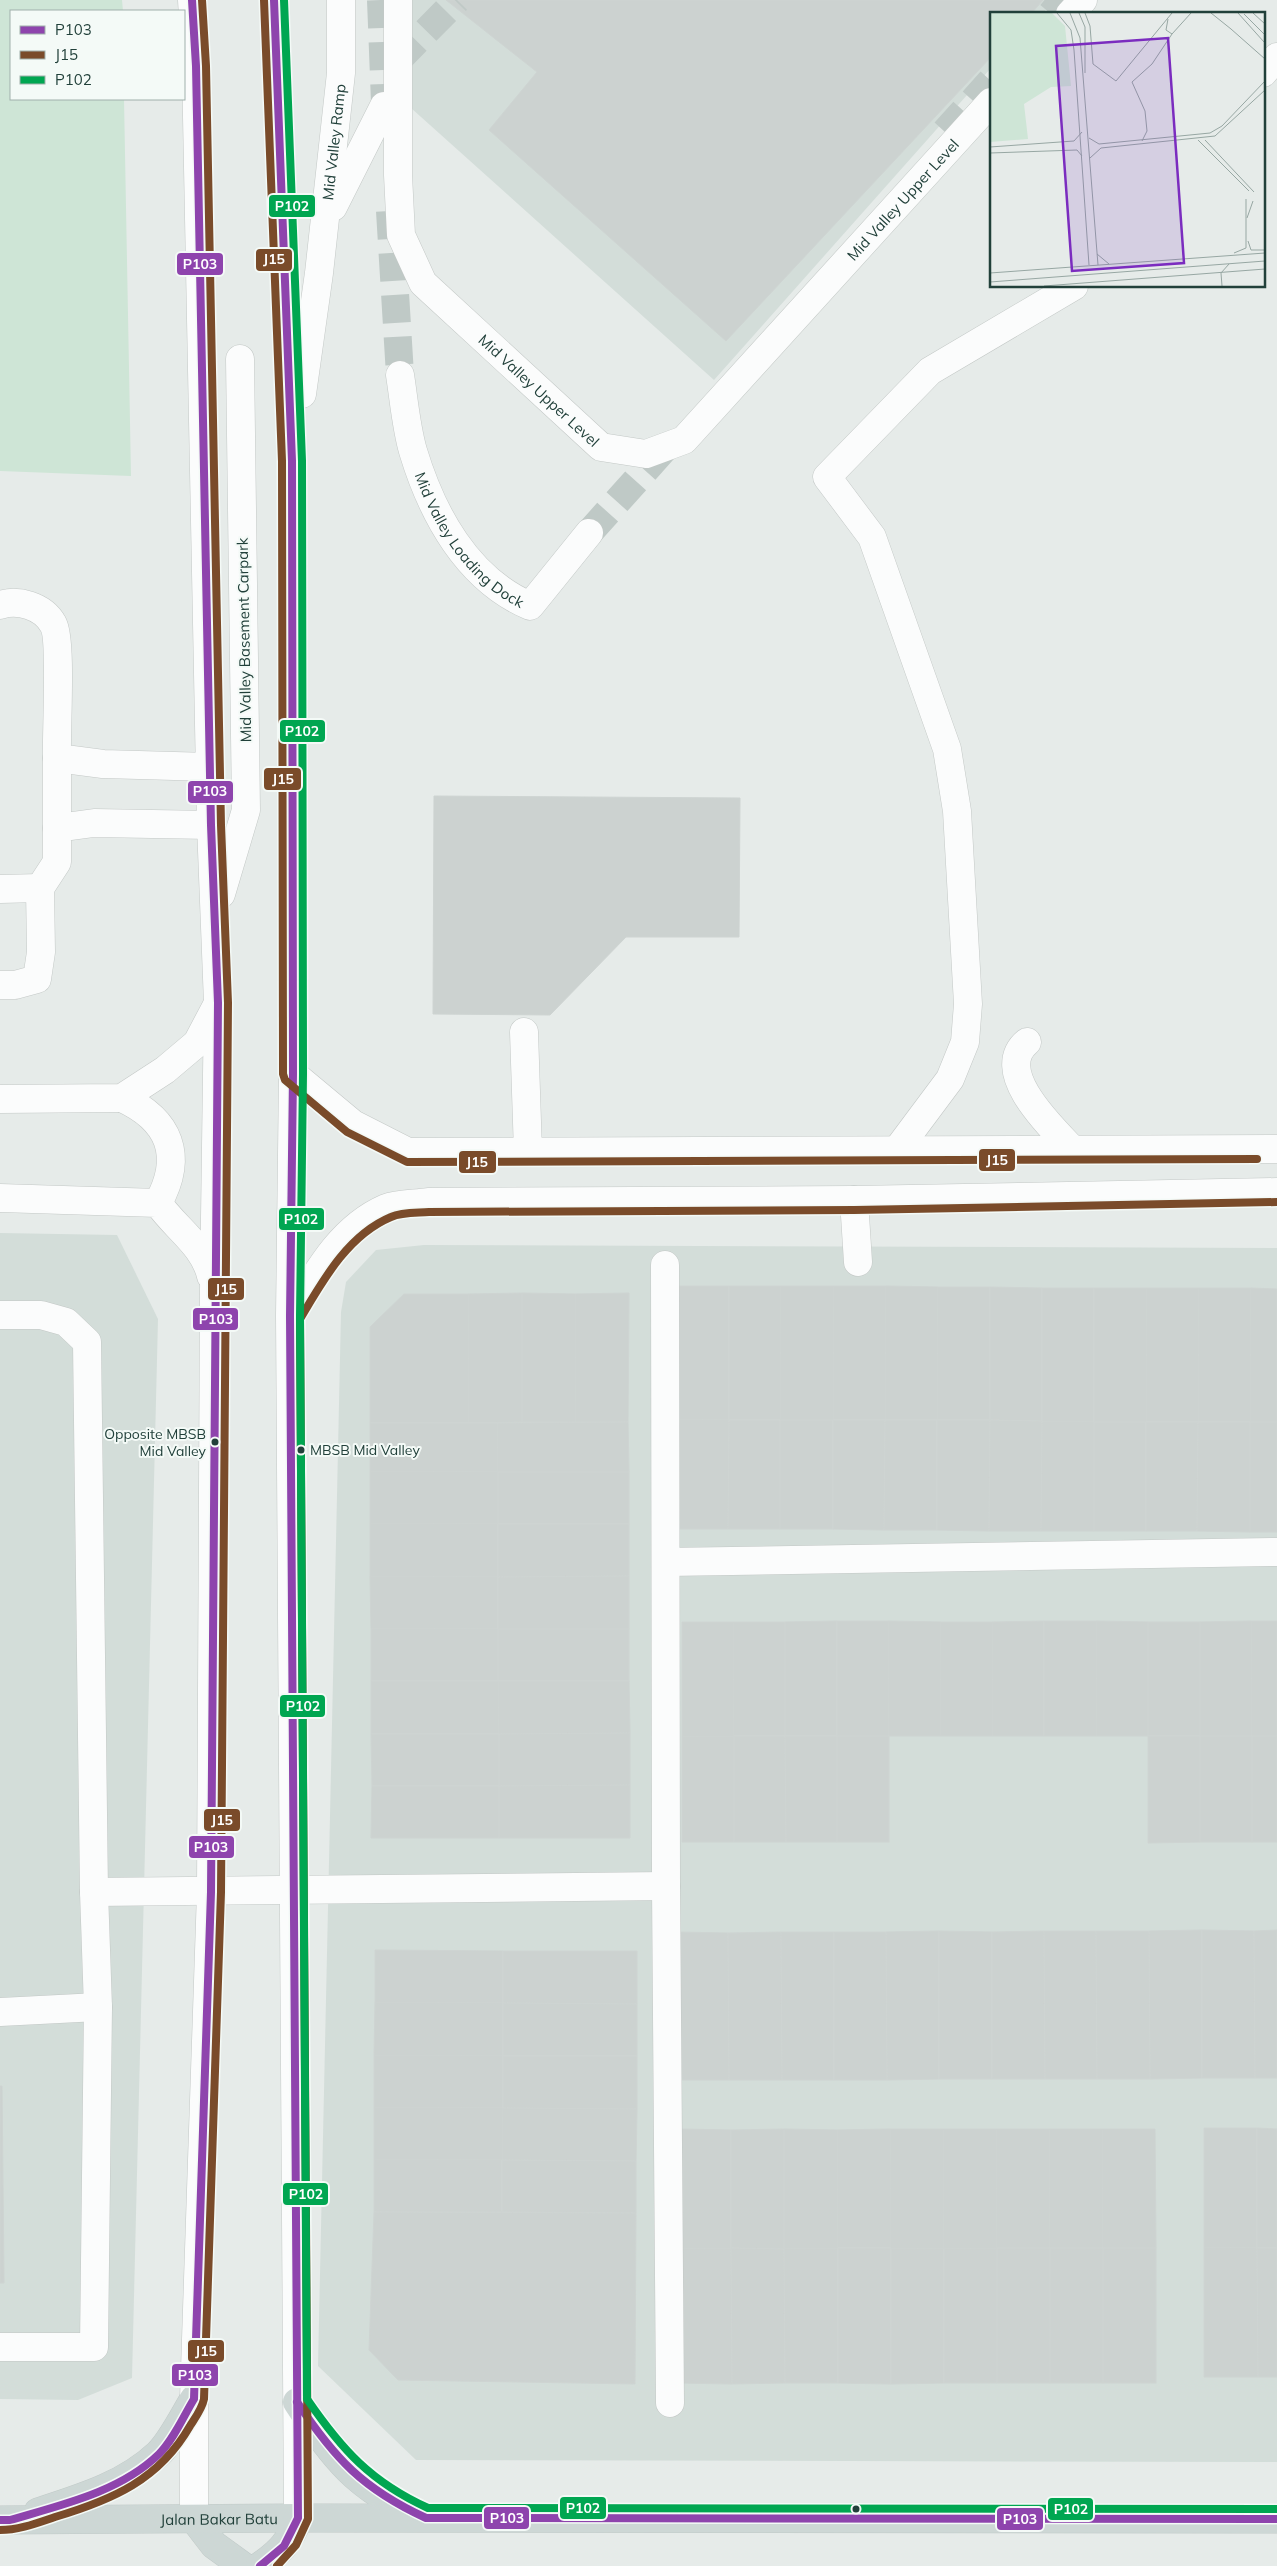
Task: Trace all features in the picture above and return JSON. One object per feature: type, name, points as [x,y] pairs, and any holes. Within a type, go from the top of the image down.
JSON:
[{"type":"main road","points":[[5,2520],[98,2492],[131,2475],[160,2453],[194,2399]]},
{"type":"main road","points":[[297,2402],[323,2442],[347,2470],[372,2491],[396,2505],[426,2518]]},
{"type":"main road","points":[[260,2566],[280,2552],[294,2533],[298,2518]]},
{"type":"main road","name":"Jalan Bakar Batu","points":[[5,2520],[298,2518],[1277,2520]]},
{"type":"main road","points":[[194,2519],[214,2545],[243,2566]]},
{"type":"street","points":[[192,0],[197,95],[211,824],[218,1002],[214,1290],[211,1892],[194,2399],[194,2519]]},
{"type":"street","points":[[274,0],[292,461],[293,1074],[290,1316],[292,1890],[298,2518]]},
{"type":"street","name":"Mid Valley Ramp","points":[[292,461],[325,222],[341,73],[340,0]]},
{"type":"street","name":"Mid Valley Upper Level","points":[[398,0],[398,175],[401,235],[423,283],[601,447],[646,454],[684,440],[990,103]]},
{"type":"street","points":[[1072,12],[1083,0]]},
{"type":"street","points":[[1264,72],[1277,57]]},
{"type":"street","points":[[325,222],[384,106]]},
{"type":"street","points":[[897,1150],[950,1079],[965,1042],[968,1004],[957,811],[947,749],[872,536],[827,477],[930,371],[1071,288]]},
{"type":"street","name":"Mid Valley Basement Carpark","points":[[215,916],[246,810],[240,359]]},
{"type":"street","name":"Mid Valley Loading Dock","points":[[400,375],[413,450],[442,524],[482,576],[512,598],[530,606],[589,533]]},
{"type":"street","points":[[0,605],[12,601],[42,610],[54,625],[58,654],[57,862],[40,888],[41,952],[37,979],[14,985],[0,985]]},
{"type":"street","points":[[57,758],[102,764],[210,767]]},
{"type":"street","points":[[57,828],[94,823],[211,824]]},
{"type":"street","points":[[0,889],[40,888]]},
{"type":"street","points":[[122,1098],[165,1070],[197,1043],[218,1002]]},
{"type":"street","points":[[524,1032],[528,1152]]},
{"type":"street","points":[[1026,1042],[1021,1046],[1016,1058],[1017,1073],[1034,1107],[1072,1149]]},
{"type":"street","points":[[293,1074],[353,1124],[408,1152],[1277,1149]]},
{"type":"street","points":[[0,1099],[122,1098],[147,1112],[158,1122],[168,1140],[172,1162],[168,1184],[158,1203]]},
{"type":"street","points":[[290,1316],[324,1260],[350,1232],[387,1208],[428,1202],[854,1200],[1277,1192]]},
{"type":"street","points":[[0,1198],[158,1203]]},
{"type":"street","points":[[854,1200],[858,1262]]},
{"type":"street","points":[[158,1203],[166,1216],[193,1241],[208,1265],[214,1290]]},
{"type":"street","points":[[666,1265],[666,1886],[670,2403]]},
{"type":"street","points":[[0,1315],[41,1315],[66,1322],[86,1342],[94,1892],[98,2007],[94,2347],[0,2347]]},
{"type":"street","points":[[666,1562],[1277,1552]]},
{"type":"street","points":[[94,1892],[666,1886]]},
{"type":"street","points":[[0,2012],[98,2007]]},
{"type":"shaded area","points":[[412,0],[1055,0],[1044,12],[990,12],[990,69],[714,380],[411,108]]},
{"type":"shaded area","points":[[0,1233],[117,1235],[158,1319],[132,2378],[78,2400],[0,2399]]},
{"type":"shaded area","points":[[424,1245],[1277,1248],[1277,2462],[416,2460],[318,2366],[341,1312],[346,1282],[376,1250]]},
{"type":"green space","points":[[0,0],[122,0],[123,10],[10,10],[10,100],[124,100],[131,476],[0,471]]},
{"type":"building","points":[[446,0],[1043,0],[1033,12],[990,12],[990,58],[726,341],[489,130],[537,72]]},
{"type":"building","points":[[434,796],[740,798],[739,937],[626,937],[550,1015],[433,1014]]},
{"type":"building","points":[[677,1286],[729,1286],[729,1420],[676,1419]]},
{"type":"building","points":[[729,1286],[781,1286],[780,1420],[729,1420]]},
{"type":"building","points":[[781,1286],[834,1286],[833,1420],[780,1420]]},
{"type":"building","points":[[834,1286],[886,1286],[885,1420],[833,1420]]},
{"type":"building","points":[[886,1286],[938,1287],[937,1420],[885,1420]]},
{"type":"building","points":[[938,1287],[990,1287],[990,1420],[937,1420]]},
{"type":"building","points":[[990,1287],[1042,1288],[1042,1421],[990,1420]]},
{"type":"building","points":[[1042,1288],[1094,1288],[1094,1422],[1042,1421]]},
{"type":"building","points":[[1094,1288],[1147,1288],[1146,1422],[1094,1422]]},
{"type":"building","points":[[1147,1288],[1199,1288],[1198,1422],[1146,1422]]},
{"type":"building","points":[[1199,1288],[1251,1288],[1250,1422],[1198,1422]]},
{"type":"building","points":[[1251,1288],[1277,1289],[1277,1422],[1250,1422]]},
{"type":"building","points":[[522,1293],[575,1294],[576,1422],[522,1422]]},
{"type":"building","points":[[522,1293],[522,1422],[469,1423],[468,1294]]},
{"type":"building","points":[[629,1293],[628,1422],[576,1422],[575,1294]]},
{"type":"building","points":[[404,1294],[468,1294],[469,1423],[370,1423],[370,1327]]},
{"type":"building","points":[[676,1419],[729,1420],[728,1529],[676,1529]]},
{"type":"building","points":[[729,1420],[780,1420],[780,1529],[728,1529]]},
{"type":"building","points":[[780,1420],[833,1420],[833,1529],[780,1529]]},
{"type":"building","points":[[833,1420],[885,1420],[884,1530],[833,1529]]},
{"type":"building","points":[[885,1420],[937,1420],[937,1530],[884,1530]]},
{"type":"building","points":[[937,1420],[990,1420],[989,1531],[937,1530]]},
{"type":"building","points":[[990,1420],[1042,1421],[1041,1531],[989,1531]]},
{"type":"building","points":[[1042,1421],[1094,1422],[1094,1531],[1041,1531]]},
{"type":"building","points":[[628,1422],[629,1472],[498,1472],[497,1423]]},
{"type":"building","points":[[1094,1422],[1146,1422],[1146,1531],[1094,1531]]},
{"type":"building","points":[[1146,1422],[1198,1422],[1197,1531],[1146,1531]]},
{"type":"building","points":[[1198,1422],[1250,1422],[1250,1532],[1197,1531]]},
{"type":"building","points":[[1250,1422],[1277,1422],[1277,1532],[1250,1532]]},
{"type":"building","points":[[370,1423],[497,1423],[498,1472],[370,1471]]},
{"type":"building","points":[[370,1471],[498,1472],[498,1524],[370,1523]]},
{"type":"building","points":[[498,1472],[629,1472],[629,1524],[498,1524]]},
{"type":"building","points":[[370,1523],[498,1524],[498,1577],[370,1576]]},
{"type":"building","points":[[498,1524],[629,1524],[629,1576],[498,1577]]},
{"type":"building","points":[[370,1576],[498,1577],[498,1629],[371,1628]]},
{"type":"building","points":[[629,1576],[629,1629],[498,1629],[498,1577]]},
{"type":"building","points":[[837,1621],[837,1736],[785,1736],[785,1622]]},
{"type":"building","points":[[837,1621],[888,1621],[889,1736],[837,1736]]},
{"type":"building","points":[[888,1621],[941,1622],[940,1736],[889,1736]]},
{"type":"building","points":[[1044,1621],[1044,1736],[993,1736],[992,1622]]},
{"type":"building","points":[[1044,1621],[1096,1621],[1097,1736],[1044,1736]]},
{"type":"building","points":[[1096,1621],[1148,1622],[1148,1736],[1097,1736]]},
{"type":"building","points":[[1251,1621],[1277,1621],[1277,1736],[1252,1736]]},
{"type":"building","points":[[1251,1621],[1252,1736],[1200,1736],[1200,1622]]},
{"type":"building","points":[[682,1622],[733,1622],[734,1736],[682,1737]]},
{"type":"building","points":[[733,1622],[785,1622],[785,1736],[734,1736]]},
{"type":"building","points":[[941,1622],[992,1622],[993,1736],[940,1736]]},
{"type":"building","points":[[1148,1622],[1200,1622],[1200,1736],[1148,1736]]},
{"type":"building","points":[[371,1628],[498,1629],[498,1681],[371,1681]]},
{"type":"building","points":[[498,1629],[629,1629],[629,1681],[498,1681]]},
{"type":"building","points":[[371,1681],[498,1681],[499,1734],[371,1734]]},
{"type":"building","points":[[498,1681],[629,1681],[630,1733],[499,1734]]},
{"type":"building","points":[[630,1733],[630,1785],[499,1786],[499,1734]]},
{"type":"building","points":[[371,1734],[499,1734],[499,1786],[372,1786]]},
{"type":"building","points":[[734,1736],[785,1736],[786,1842],[734,1842]]},
{"type":"building","points":[[734,1736],[734,1842],[682,1842],[682,1737]]},
{"type":"building","points":[[785,1736],[837,1736],[837,1842],[786,1842]]},
{"type":"building","points":[[837,1736],[889,1736],[889,1842],[837,1842]]},
{"type":"building","points":[[1148,1736],[1200,1736],[1200,1842],[1148,1843]]},
{"type":"building","points":[[1200,1736],[1252,1736],[1252,1842],[1200,1842]]},
{"type":"building","points":[[1252,1736],[1277,1736],[1277,1842],[1252,1842]]},
{"type":"building","points":[[630,1785],[630,1838],[499,1838],[499,1786]]},
{"type":"building","points":[[372,1786],[499,1786],[499,1838],[371,1838]]},
{"type":"building","points":[[1202,1930],[1202,2078],[1150,2079],[1149,1931]]},
{"type":"building","points":[[1202,1930],[1254,1931],[1255,2078],[1202,2078]]},
{"type":"building","points":[[1277,1930],[1277,2078],[1255,2078],[1254,1931]]},
{"type":"building","points":[[939,1931],[939,2079],[887,2080],[886,1932]]},
{"type":"building","points":[[939,1931],[992,1932],[992,2079],[939,2079]]},
{"type":"building","points":[[1044,1931],[1045,2079],[992,2079],[992,1932]]},
{"type":"building","points":[[1044,1931],[1096,1931],[1097,2079],[1045,2079]]},
{"type":"building","points":[[1096,1931],[1149,1931],[1150,2079],[1097,2079]]},
{"type":"building","points":[[675,1932],[728,1933],[729,2080],[676,2080]]},
{"type":"building","points":[[781,1932],[782,2080],[729,2080],[728,1933]]},
{"type":"building","points":[[781,1932],[834,1932],[834,2080],[782,2080]]},
{"type":"building","points":[[834,1932],[886,1932],[887,2080],[834,2080]]},
{"type":"building","points":[[375,1950],[503,1951],[503,2003],[375,2002]]},
{"type":"building","points":[[503,1951],[637,1951],[637,2004],[503,2003]]},
{"type":"building","points":[[375,2002],[503,2003],[503,2056],[374,2055]]},
{"type":"building","points":[[503,2003],[637,2004],[637,2056],[503,2056]]},
{"type":"building","points":[[374,2055],[503,2056],[503,2108],[374,2107]]},
{"type":"building","points":[[503,2056],[637,2056],[637,2109],[503,2108]]},
{"type":"building","points":[[0,2086],[2,2086],[4,2283],[0,2283]]},
{"type":"building","points":[[374,2107],[503,2108],[502,2160],[374,2159]]},
{"type":"building","points":[[503,2108],[637,2109],[636,2161],[502,2160]]},
{"type":"building","points":[[1204,2128],[1257,2128],[1257,2248],[1204,2247]]},
{"type":"building","points":[[1257,2128],[1277,2129],[1277,2248],[1257,2248]]},
{"type":"building","points":[[678,2129],[731,2130],[731,2248],[678,2249]]},
{"type":"building","points":[[784,2129],[837,2130],[838,2248],[784,2249]]},
{"type":"building","points":[[784,2129],[784,2249],[731,2248],[731,2130]]},
{"type":"building","points":[[890,2129],[943,2129],[944,2249],[891,2248]]},
{"type":"building","points":[[890,2129],[891,2248],[838,2248],[837,2130]]},
{"type":"building","points":[[943,2129],[996,2129],[997,2248],[944,2249]]},
{"type":"building","points":[[996,2129],[1049,2129],[1050,2248],[997,2248]]},
{"type":"building","points":[[1049,2129],[1102,2129],[1103,2248],[1050,2248]]},
{"type":"building","points":[[1102,2129],[1155,2129],[1156,2248],[1103,2248]]},
{"type":"building","points":[[374,2159],[502,2160],[502,2212],[374,2212]]},
{"type":"building","points":[[502,2160],[636,2161],[636,2213],[502,2212]]},
{"type":"building","points":[[374,2212],[636,2213],[635,2384],[398,2380],[369,2350]]},
{"type":"building","points":[[1204,2247],[1257,2248],[1258,2377],[1204,2377]]},
{"type":"building","points":[[731,2248],[732,2384],[679,2383],[678,2249]]},
{"type":"building","points":[[731,2248],[784,2249],[785,2383],[732,2384]]},
{"type":"building","points":[[838,2248],[838,2383],[785,2383],[784,2249]]},
{"type":"building","points":[[838,2248],[891,2248],[891,2384],[838,2383]]},
{"type":"building","points":[[891,2248],[944,2249],[944,2383],[891,2384]]},
{"type":"building","points":[[997,2248],[997,2383],[944,2383],[944,2249]]},
{"type":"building","points":[[997,2248],[1050,2248],[1050,2383],[997,2383]]},
{"type":"building","points":[[1050,2248],[1103,2248],[1103,2383],[1050,2383]]},
{"type":"building","points":[[1103,2248],[1156,2248],[1156,2383],[1103,2383]]},
{"type":"building","points":[[1257,2248],[1277,2248],[1277,2377],[1258,2377]]},
{"type":"tunnel","points":[[381,0],[386,128]]},
{"type":"tunnel","points":[[397,61],[457,0]]},
{"type":"tunnel","points":[[1053,12],[1063,0]]},
{"type":"tunnel","points":[[945,132],[990,82]]},
{"type":"tunnel","points":[[390,211],[400,375]]},
{"type":"tunnel","points":[[589,533],[673,439]]},
{"type":"transit line","name":"P103","points":[[0,2520],[10,2520],[69,2503],[108,2488],[126,2478],[159,2454],[174,2435],[194,2399],[211,1892],[218,1003],[211,825],[196,66],[192,0]]},
{"type":"transit line","name":"J15","points":[[0,2530],[28,2526],[76,2510],[115,2495],[132,2485],[164,2461],[178,2445],[202,2406],[204,2399],[221,1892],[228,1003],[221,825],[206,66],[202,0]]},
{"type":"transit line","name":"J15","points":[[264,0],[282,461],[283,1074],[285,1080],[347,1132],[407,1162],[1257,1159]]},
{"type":"transit line","name":"P103","points":[[260,2566],[284,2546],[298,2518],[290,1316],[293,1074],[292,461],[274,0]]},
{"type":"transit line","name":"P102","points":[[284,0],[302,461],[303,1074],[300,1316],[307,2399],[333,2434],[359,2463],[390,2487],[428,2508],[1277,2509]]},
{"type":"transit line","name":"J15","points":[[277,2566],[296,2545],[308,2519],[300,1319],[338,1260],[362,1235],[376,1225],[391,1217],[409,1213],[854,1210],[1277,1202]]},
{"type":"transit line","name":"P103","points":[[297,2402],[324,2440],[352,2470],[385,2496],[426,2518],[1277,2519]]},
{"type":"place","name":"Opposite MBSB Mid Valley","points":[[215,1442]]},
{"type":"place","name":"MBSB Mid Valley","points":[[301,1450]]}]
